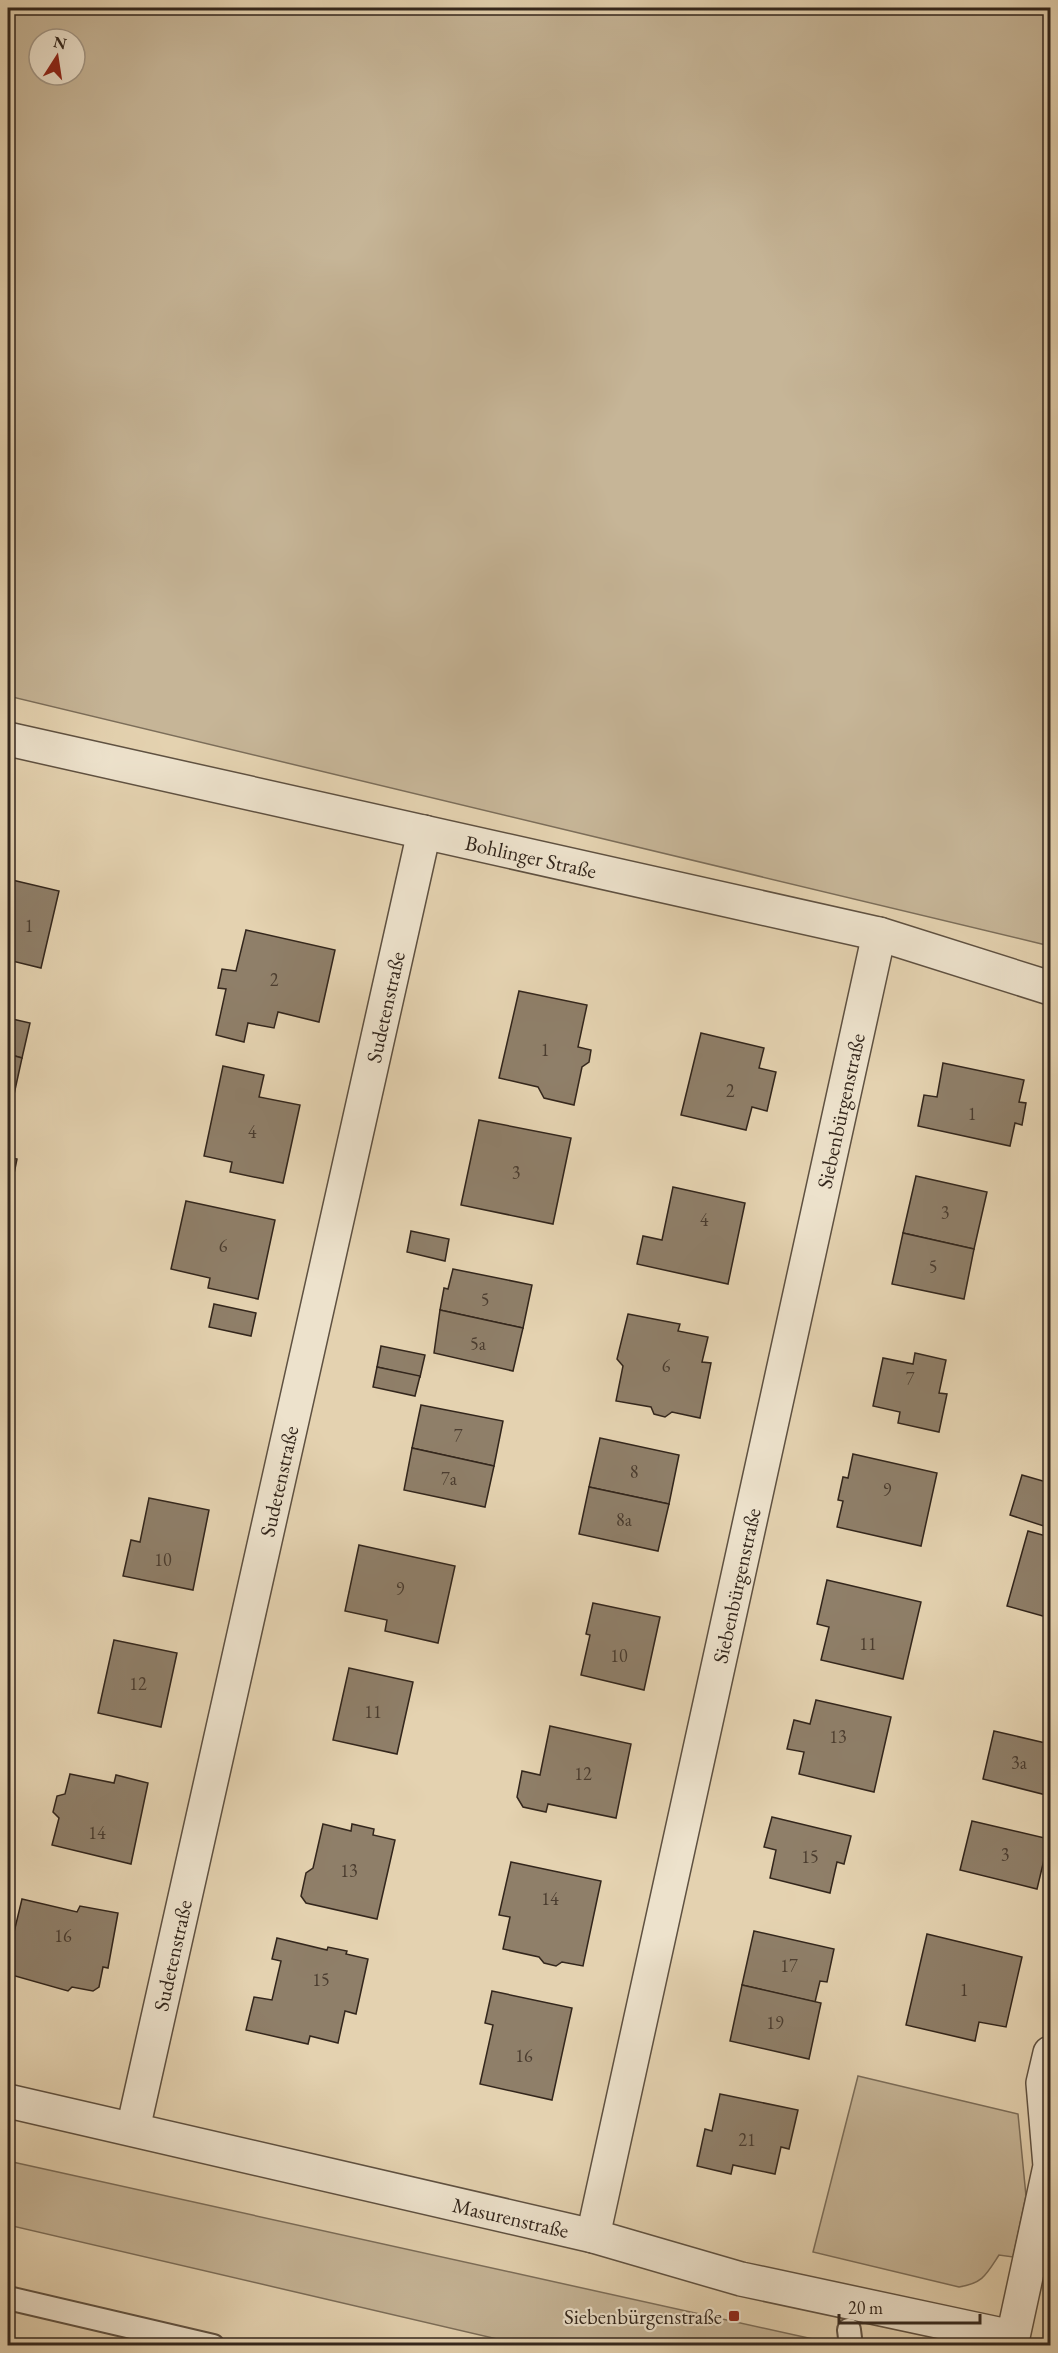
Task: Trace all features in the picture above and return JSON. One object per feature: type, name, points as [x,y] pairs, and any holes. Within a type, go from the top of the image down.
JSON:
[{"type":"street","name":"Bohlinger Straße","points":[[8,739],[879,934],[1050,988]]},
{"type":"street","name":"Sudetenstraße","points":[[133,2129],[424,832]]},
{"type":"street","name":"Siebenbürgenstraße","points":[[593,2236],[879,934]]},
{"type":"street","points":[[1011,2341],[1050,2166],[1043,2083],[1050,2053]]},
{"type":"street","name":"Masurenstraße","points":[[8,2101],[593,2236],[741,2279],[1011,2341]]},
{"type":"lane","points":[[8,2298],[213,2346]]},
{"type":"shaded area","points":[[8,8],[1050,8],[1050,946],[8,696]]},
{"type":"shaded area","points":[[858,2076],[1018,2114],[1026,2196],[1013,2257],[999,2255],[983,2277],[974,2283],[959,2287],[813,2252]]},
{"type":"shaded area","points":[[8,2161],[840,2345],[523,2345],[8,2225]]},
{"type":"building","points":[[8,879],[59,891],[41,968],[8,960]]},
{"type":"building","points":[[246,930],[335,950],[319,1022],[278,1012],[274,1028],[248,1023],[244,1042],[216,1035],[226,989],[218,988],[222,969],[236,971]]},
{"type":"building","points":[[519,991],[587,1005],[578,1047],[591,1050],[589,1062],[582,1067],[574,1105],[544,1098],[538,1087],[499,1078]]},
{"type":"building","points":[[8,1018],[30,1023],[22,1058],[8,1054]]},
{"type":"building","points":[[701,1033],[764,1048],[759,1068],[776,1072],[767,1111],[752,1107],[746,1130],[681,1115]]},
{"type":"building","points":[[8,1054],[22,1058],[13,1099],[8,1097]]},
{"type":"building","points":[[943,1063],[1024,1080],[1019,1102],[1026,1103],[1022,1125],[1015,1123],[1010,1146],[918,1126],[924,1095],[937,1097]]},
{"type":"building","points":[[223,1066],[264,1075],[259,1097],[300,1105],[283,1183],[230,1172],[232,1162],[204,1156]]},
{"type":"building","points":[[479,1120],[571,1138],[553,1224],[461,1205]]},
{"type":"building","points":[[8,1157],[17,1159],[8,1203]]},
{"type":"building","points":[[916,1176],[987,1192],[974,1249],[903,1233]]},
{"type":"building","points":[[673,1187],[745,1203],[728,1284],[637,1264],[643,1236],[662,1240]]},
{"type":"building","points":[[186,1201],[275,1220],[258,1299],[208,1288],[210,1278],[171,1269]]},
{"type":"building","points":[[411,1231],[449,1239],[445,1261],[407,1252]]},
{"type":"building","points":[[903,1233],[974,1249],[964,1299],[892,1284]]},
{"type":"building","points":[[453,1269],[532,1285],[523,1328],[440,1310],[444,1288],[448,1289]]},
{"type":"building","points":[[214,1304],[256,1313],[251,1336],[209,1327]]},
{"type":"building","points":[[440,1310],[523,1328],[513,1371],[434,1353]]},
{"type":"building","points":[[628,1314],[680,1324],[678,1331],[708,1337],[702,1362],[711,1363],[700,1418],[672,1412],[665,1417],[654,1414],[651,1407],[616,1401],[623,1366],[617,1359]]},
{"type":"building","points":[[381,1346],[425,1355],[420,1377],[377,1367]]},
{"type":"building","points":[[915,1353],[946,1360],[939,1393],[947,1394],[939,1432],[898,1423],[900,1412],[873,1406],[883,1358],[913,1364]]},
{"type":"building","points":[[377,1367],[420,1376],[415,1396],[373,1387]]},
{"type":"building","points":[[421,1405],[503,1421],[494,1466],[412,1448]]},
{"type":"building","points":[[600,1438],[679,1455],[669,1504],[589,1487]]},
{"type":"building","points":[[412,1448],[494,1466],[485,1507],[404,1490]]},
{"type":"building","points":[[853,1454],[937,1473],[921,1546],[837,1527],[843,1501],[838,1500],[843,1477],[848,1478]]},
{"type":"building","points":[[1022,1475],[1050,1483],[1050,1528],[1010,1515]]},
{"type":"building","points":[[589,1487],[669,1504],[658,1551],[579,1534]]},
{"type":"building","points":[[149,1498],[209,1510],[193,1590],[123,1576],[131,1540],[140,1542]]},
{"type":"building","points":[[1028,1531],[1050,1537],[1050,1618],[1007,1606]]},
{"type":"building","points":[[359,1545],[455,1566],[438,1643],[385,1631],[387,1620],[345,1611]]},
{"type":"building","points":[[827,1580],[921,1602],[903,1679],[821,1660],[829,1627],[817,1624]]},
{"type":"building","points":[[593,1603],[660,1617],[644,1690],[581,1675],[590,1635],[586,1634]]},
{"type":"building","points":[[114,1640],[177,1653],[161,1727],[98,1713]]},
{"type":"building","points":[[349,1668],[413,1682],[397,1754],[333,1740]]},
{"type":"building","points":[[816,1700],[891,1717],[874,1792],[799,1774],[804,1752],[787,1749],[794,1720],[810,1724]]},
{"type":"building","points":[[550,1726],[631,1744],[616,1818],[548,1804],[546,1812],[523,1807],[517,1797],[522,1771],[540,1775]]},
{"type":"building","points":[[994,1731],[1050,1744],[1050,1796],[983,1779]]},
{"type":"building","points":[[70,1774],[114,1783],[116,1775],[148,1783],[131,1864],[52,1845],[59,1818],[53,1812],[57,1796],[65,1794]]},
{"type":"building","points":[[772,1817],[851,1836],[844,1864],[837,1862],[830,1893],[770,1878],[776,1850],[764,1847]]},
{"type":"building","points":[[972,1821],[1049,1839],[1037,1889],[960,1870]]},
{"type":"building","points":[[323,1824],[351,1831],[352,1824],[374,1829],[373,1835],[395,1840],[377,1919],[306,1903],[301,1896],[306,1873],[313,1868]]},
{"type":"building","points":[[511,1862],[601,1881],[583,1966],[562,1962],[556,1966],[544,1963],[539,1957],[503,1949],[510,1917],[499,1915]]},
{"type":"building","points":[[22,1899],[77,1912],[80,1906],[118,1913],[108,1968],[103,1967],[99,1987],[93,1991],[72,1987],[68,1991],[8,1974],[8,1957]]},
{"type":"building","points":[[754,1931],[834,1949],[827,1982],[820,1981],[815,2002],[742,1985]]},
{"type":"building","points":[[927,1934],[1022,1957],[1006,2027],[979,2022],[975,2041],[906,2025]]},
{"type":"building","points":[[277,1938],[327,1950],[328,1947],[347,1951],[346,1954],[368,1959],[356,2014],[345,2011],[338,2043],[310,2036],[308,2044],[246,2030],[254,1997],[272,2000],[281,1961],[272,1959]]},
{"type":"building","points":[[742,1985],[821,2003],[809,2059],[730,2041]]},
{"type":"building","points":[[492,1991],[572,2008],[552,2100],[480,2084],[493,2025],[485,2023]]},
{"type":"building","points":[[720,2094],[798,2110],[789,2149],[781,2147],[775,2174],[733,2165],[731,2174],[697,2166],[705,2129],[712,2131]]},
{"type":"building","points":[[8,2339],[36,2346],[8,2346]]},
{"type":"place","name":"Siebenbürgenstraße","points":[[734,2316]]}]
